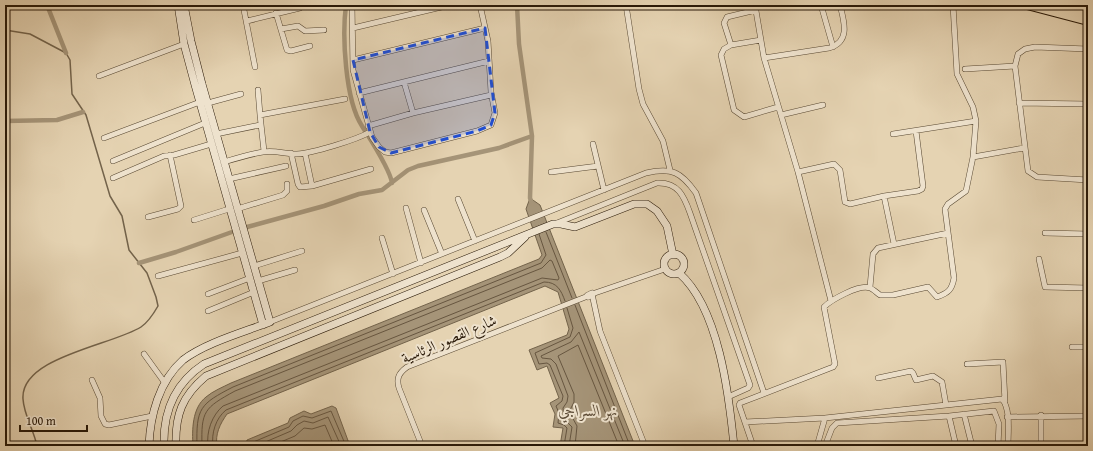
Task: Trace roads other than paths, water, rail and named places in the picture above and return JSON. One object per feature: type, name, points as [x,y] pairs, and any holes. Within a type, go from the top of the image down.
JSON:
[{"type":"main road","points":[[178,5],[184,44],[229,209],[254,292],[267,323]]},
{"type":"main road","points":[[185,5],[191,41],[254,266],[267,323]]},
{"type":"main road","points":[[1026,5],[1046,7],[1088,21]]},
{"type":"main road","points":[[1055,5],[1082,10]]},
{"type":"main road","points":[[164,446],[165,422],[175,393],[193,371],[204,364],[555,224],[575,227],[634,204],[647,204],[657,211],[667,226],[673,254]]},
{"type":"main road","points":[[176,446],[175,430],[180,410],[193,387],[206,376],[500,257],[508,253],[530,234]]},
{"type":"main road","points":[[673,254],[679,256],[683,261],[683,268],[679,273],[673,274],[665,269],[665,260],[673,254]]},
{"type":"main road","points":[[679,273],[693,286],[708,317],[723,368],[734,446]]},
{"type":"main road","points":[[149,446],[152,416],[165,383],[183,360],[193,354],[267,323]]},
{"type":"street","points":[[243,5],[255,67]]},
{"type":"street","points":[[352,5],[353,70],[368,131],[379,147],[391,153],[482,130],[491,125],[495,113],[491,95],[485,28],[480,5]]},
{"type":"street","points":[[353,28],[450,5]]},
{"type":"street","points":[[626,5],[641,96],[645,108],[663,141],[670,170]]},
{"type":"street","points":[[821,5],[833,47]]},
{"type":"street","points":[[764,58],[833,47],[842,40],[845,33],[840,5]]},
{"type":"street","points":[[753,446],[740,403],[833,367],[835,364],[832,340],[824,307],[831,301],[861,287],[870,287],[880,295],[892,295],[928,287],[937,297],[948,293],[953,287],[954,278],[945,209],[948,204],[966,191],[973,157],[976,121],[973,107],[957,74],[953,5]]},
{"type":"street","points":[[731,45],[724,23],[727,17],[756,7],[764,58],[798,172],[831,301]]},
{"type":"street","points":[[247,21],[300,8]]},
{"type":"street","points":[[276,13],[288,50],[310,46]]},
{"type":"street","points":[[281,29],[298,26],[305,31],[324,30]]},
{"type":"street","points":[[353,60],[485,28]]},
{"type":"street","points":[[761,40],[731,45],[724,49],[721,55],[734,110],[744,117],[778,107]]},
{"type":"street","points":[[99,76],[184,44]]},
{"type":"street","points":[[1088,49],[1029,48],[1018,54],[1015,66],[1028,171],[1034,176],[1088,180]]},
{"type":"street","points":[[359,93],[489,61]]},
{"type":"street","points":[[965,69],[1015,66]]},
{"type":"street","points":[[404,82],[413,113]]},
{"type":"street","points":[[258,90],[260,125],[264,151]]},
{"type":"street","points":[[208,103],[241,94]]},
{"type":"street","points":[[224,162],[264,151],[305,153],[368,131],[413,113],[491,95]]},
{"type":"street","points":[[260,115],[345,99]]},
{"type":"street","points":[[104,138],[200,102]]},
{"type":"street","points":[[1019,103],[1088,104]]},
{"type":"street","points":[[781,115],[822,105]]},
{"type":"street","points":[[893,134],[976,121]]},
{"type":"street","points":[[113,161],[205,123]]},
{"type":"street","points":[[216,134],[260,125]]},
{"type":"street","points":[[798,172],[834,164],[840,170],[845,202],[847,203],[918,191],[922,189],[916,131]]},
{"type":"street","points":[[113,178],[164,156],[211,144]]},
{"type":"street","points":[[593,144],[604,190]]},
{"type":"street","points":[[973,157],[1024,148]]},
{"type":"street","points":[[291,153],[300,187],[312,186],[371,169]]},
{"type":"street","points":[[305,153],[312,186]]},
{"type":"street","points":[[148,217],[178,209],[181,206],[170,155]]},
{"type":"street","points":[[229,179],[286,166]]},
{"type":"street","points":[[552,172],[598,166]]},
{"type":"street","points":[[267,323],[646,173],[670,170],[687,181],[696,193],[764,393]]},
{"type":"street","points":[[555,224],[657,183],[672,185],[679,189],[690,213],[750,385],[748,388],[728,397]]},
{"type":"street","points":[[237,209],[283,195],[287,191],[287,184]]},
{"type":"street","points":[[884,196],[894,244]]},
{"type":"street","points":[[458,199],[475,241]]},
{"type":"street","points":[[406,208],[421,263]]},
{"type":"street","points":[[194,220],[229,209]]},
{"type":"street","points":[[424,210],[442,254]]},
{"type":"street","points":[[870,287],[874,250],[894,244],[948,233]]},
{"type":"street","points":[[1045,233],[1088,234]]},
{"type":"street","points":[[382,238],[393,274]]},
{"type":"street","points":[[254,266],[302,251]]},
{"type":"street","points":[[158,276],[242,253]]},
{"type":"street","points":[[1039,259],[1045,287],[1088,288]]},
{"type":"street","points":[[645,446],[600,330],[590,295],[665,269]]},
{"type":"street","points":[[258,281],[295,270]]},
{"type":"street","points":[[208,294],[250,278]]},
{"type":"street","points":[[208,311],[254,292]]},
{"type":"street","name":"شارع القصور الرئاسية","points":[[422,446],[397,382],[400,372],[407,367],[590,295]]},
{"type":"street","points":[[1072,347],[1088,347]]},
{"type":"street","points":[[144,354],[165,383]]},
{"type":"street","points":[[967,364],[1003,362],[1008,446]]},
{"type":"street","points":[[878,378],[911,371],[916,380],[933,376],[942,382],[946,405]]},
{"type":"street","points":[[92,380],[100,398],[101,416],[105,424],[109,425],[152,416]]},
{"type":"street","points":[[745,422],[825,418],[1002,399],[1005,402]]},
{"type":"street","points":[[825,446],[832,428],[838,423],[949,416],[994,411],[998,417],[999,424],[998,446]]},
{"type":"street","points":[[964,414],[972,446]]},
{"type":"street","points":[[1007,417],[1040,415],[1088,416]]},
{"type":"street","points":[[1040,415],[1041,446]]},
{"type":"street","points":[[949,416],[956,446]]},
{"type":"street","points":[[817,446],[825,418]]},
{"type":"water","name":"نهر السراجي","points":[[530,198],[540,205],[635,446],[560,446],[563,428],[553,427],[555,414],[550,403],[559,398],[547,366],[537,370],[529,350],[567,335],[569,329],[558,292],[545,286],[227,414],[219,429],[217,446],[193,446],[193,426],[195,413],[201,402],[215,391],[231,383],[539,259],[542,255],[526,209]]},
{"type":"water","points":[[332,406],[336,408],[350,446],[246,446],[247,440],[288,423],[290,418],[304,411],[311,414]]},
{"type":"waterway","points":[[47,5],[66,53]]},
{"type":"waterway","points":[[346,5],[344,33],[346,67],[352,100],[356,115],[384,162],[392,183]]},
{"type":"waterway","points":[[517,5],[519,44],[532,136],[530,198],[532,204]]},
{"type":"waterway","points":[[5,30],[30,34],[66,53],[70,60],[72,94],[86,115],[110,196],[122,216],[129,250],[147,273],[158,306],[146,323],[141,327],[128,334],[70,354],[36,373],[26,385],[23,399],[25,411],[37,446]]},
{"type":"waterway","points":[[5,121],[57,120],[83,112]]},
{"type":"waterway","points":[[247,227],[324,206],[359,194],[382,190],[408,170],[418,166],[499,148],[532,136]]},
{"type":"waterway","points":[[139,263],[176,252],[232,232]]}]
